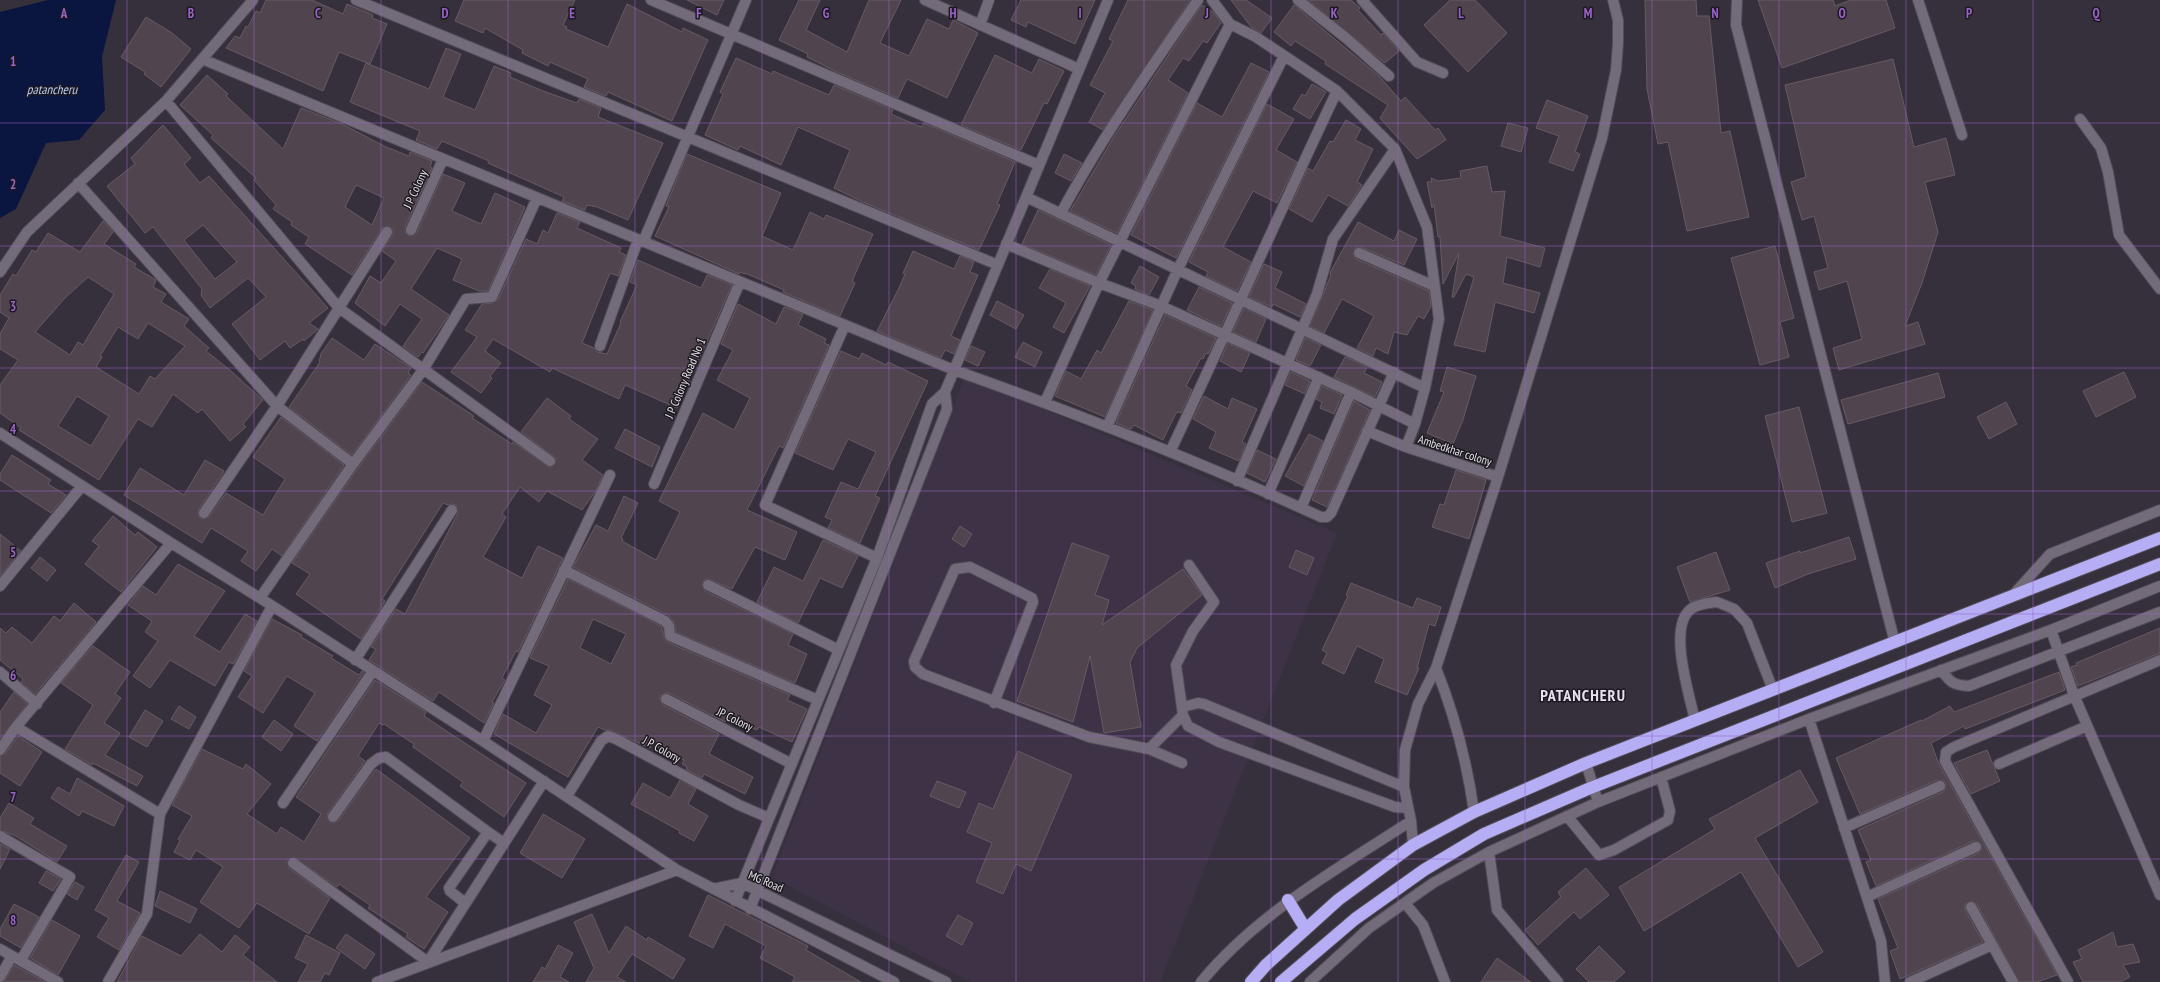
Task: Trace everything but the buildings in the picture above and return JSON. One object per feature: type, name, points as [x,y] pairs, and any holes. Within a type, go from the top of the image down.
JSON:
[{"type":"highway","points":[[1251,982],[1306,928],[1338,900],[1413,845],[1474,812],[1586,763],[2160,538]]},
{"type":"highway","points":[[1281,982],[1355,919],[1424,870],[1484,834],[1594,787],[2160,564]]},
{"type":"highway","points":[[1288,900],[1306,928]]},
{"type":"street","points":[[0,272],[27,232],[166,101],[253,0]]},
{"type":"street","points":[[356,0],[998,265]]},
{"type":"street","points":[[651,0],[1039,165]]},
{"type":"street","points":[[600,346],[640,241],[688,137],[746,0]]},
{"type":"street","points":[[925,0],[1079,69]]},
{"type":"street","points":[[980,25],[989,0]]},
{"type":"street","points":[[735,901],[877,558],[932,404],[945,392],[1108,0]]},
{"type":"street","points":[[1061,213],[1080,178],[1144,78],[1198,0]]},
{"type":"street","points":[[1212,0],[1230,24],[1256,37],[1337,91],[1395,149],[1333,238],[1318,294],[1237,480]]},
{"type":"street","points":[[1298,0],[1346,38],[1389,76]]},
{"type":"street","points":[[1364,2],[1377,0]]},
{"type":"street","points":[[1413,845],[1411,821],[1404,787],[1405,750],[1418,704],[1436,668],[1498,477],[1602,138],[1610,105],[1618,43],[1618,20],[1613,0]]},
{"type":"street","points":[[1738,0],[1736,25],[1895,643]]},
{"type":"street","points":[[1918,0],[1962,135]]},
{"type":"street","points":[[1364,2],[1417,62],[1443,73]]},
{"type":"street","points":[[1045,402],[1099,283],[1230,24]]},
{"type":"street","points":[[1107,427],[1178,269],[1284,56]]},
{"type":"street","points":[[202,59],[443,160],[954,370],[1045,402],[1170,452],[1321,517],[1327,516],[1331,513],[1394,372]]},
{"type":"street","points":[[1170,452],[1242,300],[1268,235],[1337,91]]},
{"type":"street","points":[[166,101],[339,308],[550,461]]},
{"type":"street","points":[[2080,119],[2101,148],[2108,172],[2119,235],[2160,289]]},
{"type":"street","name":"Ambedkhar colony","points":[[1395,149],[1427,227],[1439,319],[1425,388],[1415,424],[1406,447],[1498,477]]},
{"type":"street","name":"J P Colony","points":[[411,230],[443,160]]},
{"type":"street","points":[[78,183],[277,406],[353,464]]},
{"type":"street","points":[[1026,197],[1303,328],[1425,388]]},
{"type":"street","points":[[260,598],[353,464],[423,370],[466,299],[492,297],[537,198]]},
{"type":"street","points":[[204,513],[277,406],[387,232]]},
{"type":"street","name":"Ambedkhar colony","points":[[1006,244],[1099,283],[1161,306],[1319,377],[1379,405],[1415,424]]},
{"type":"street","points":[[1359,253],[1434,286]]},
{"type":"street","name":"J P Colony Road No 1","points":[[654,484],[740,282]]},
{"type":"street","points":[[845,325],[765,505],[877,558]]},
{"type":"street","points":[[1268,494],[1319,377]]},
{"type":"street","points":[[750,909],[947,409],[945,392]]},
{"type":"street","points":[[1301,508],[1351,392]]},
{"type":"street","points":[[932,404],[947,409]]},
{"type":"street","points":[[1367,431],[1406,447]]},
{"type":"street","points":[[0,432],[170,543],[260,598],[483,741],[677,870],[894,982]]},
{"type":"street","points":[[483,741],[610,475]]},
{"type":"street","points":[[0,586],[82,486]]},
{"type":"street","points":[[355,660],[452,510]]},
{"type":"street","points":[[2010,597],[2050,554],[2160,510]]},
{"type":"street","points":[[0,750],[16,727],[37,704],[170,543]]},
{"type":"street","points":[[1189,565],[1214,602],[1193,631],[1176,665],[1183,711],[1188,726],[1219,742],[1395,807],[1408,808]]},
{"type":"street","points":[[994,703],[1033,602],[1032,598],[970,567],[955,570],[914,661],[915,667],[923,674],[994,703],[1089,737],[1149,750],[1182,763]]},
{"type":"street","points":[[564,570],[665,621],[669,626],[670,636],[818,700]]},
{"type":"street","points":[[708,585],[839,650]]},
{"type":"street","points":[[1310,982],[1369,928],[1433,883],[1489,852],[1598,802],[1661,777],[1809,719],[2051,630],[2160,586]]},
{"type":"street","points":[[1695,721],[1679,644],[1681,620],[1691,609],[1717,602],[1734,609],[1747,624],[1773,690]]},
{"type":"street","points":[[108,982],[147,914],[160,814],[272,606]]},
{"type":"street","points":[[1942,670],[1948,679],[1956,685],[1969,686],[2058,650],[2160,612]]},
{"type":"street","points":[[2051,630],[2074,695],[2160,895]]},
{"type":"street","points":[[2068,982],[1945,761],[1946,752],[1954,746],[2160,660]]},
{"type":"street","points":[[1436,668],[1448,698],[1464,750],[1474,812]]},
{"type":"street","points":[[283,803],[373,671]]},
{"type":"street","points":[[0,672],[37,704]]},
{"type":"street","name":"JP Colony","points":[[666,699],[792,764]]},
{"type":"street","points":[[1149,750],[1183,711],[1198,703],[1204,704],[1404,787]]},
{"type":"street","points":[[1809,719],[1881,941],[1885,982]]},
{"type":"street","points":[[1999,764],[2088,726]]},
{"type":"street","points":[[16,727],[160,814]]},
{"type":"street","name":"J P Colony","points":[[567,796],[601,741],[608,736],[739,805],[769,818]]},
{"type":"street","points":[[333,817],[371,764],[379,758],[386,757],[504,843]]},
{"type":"street","points":[[1586,763],[1598,802]]},
{"type":"street","points":[[1567,816],[1599,855],[1614,850],[1668,820],[1670,811],[1661,777]]},
{"type":"street","points":[[428,962],[544,781]]},
{"type":"street","points":[[1844,828],[1940,786]]},
{"type":"street","points":[[1201,982],[1215,965],[1249,933],[1288,900],[1411,821]]},
{"type":"street","points":[[465,903],[450,892],[449,888],[488,832]]},
{"type":"street","points":[[0,836],[70,877],[17,958],[0,977]]},
{"type":"street","points":[[1867,897],[1976,847]]},
{"type":"street","points":[[1489,852],[1497,910],[1558,982]]},
{"type":"street","points":[[293,863],[428,962]]},
{"type":"street","points":[[383,981],[428,962],[677,870]]},
{"type":"street","name":"MG Road","points":[[713,889],[742,883],[946,982]]},
{"type":"street","points":[[1405,903],[1423,925],[1445,982]]},
{"type":"street","points":[[1971,907],[2013,982]]},
{"type":"street","points":[[1910,982],[1992,945]]},
{"type":"street","points":[[0,949],[58,982]]},
{"type":"shaded area","points":[[965,376],[1337,533],[1160,982],[970,982],[772,877]]},
{"type":"water","name":"patancheru","points":[[48,0],[116,0],[102,57],[105,110],[79,140],[46,143],[16,209],[0,218],[0,12]]},
{"type":"district","name":"PATANCHERU","points":[[1583,695]]}]
